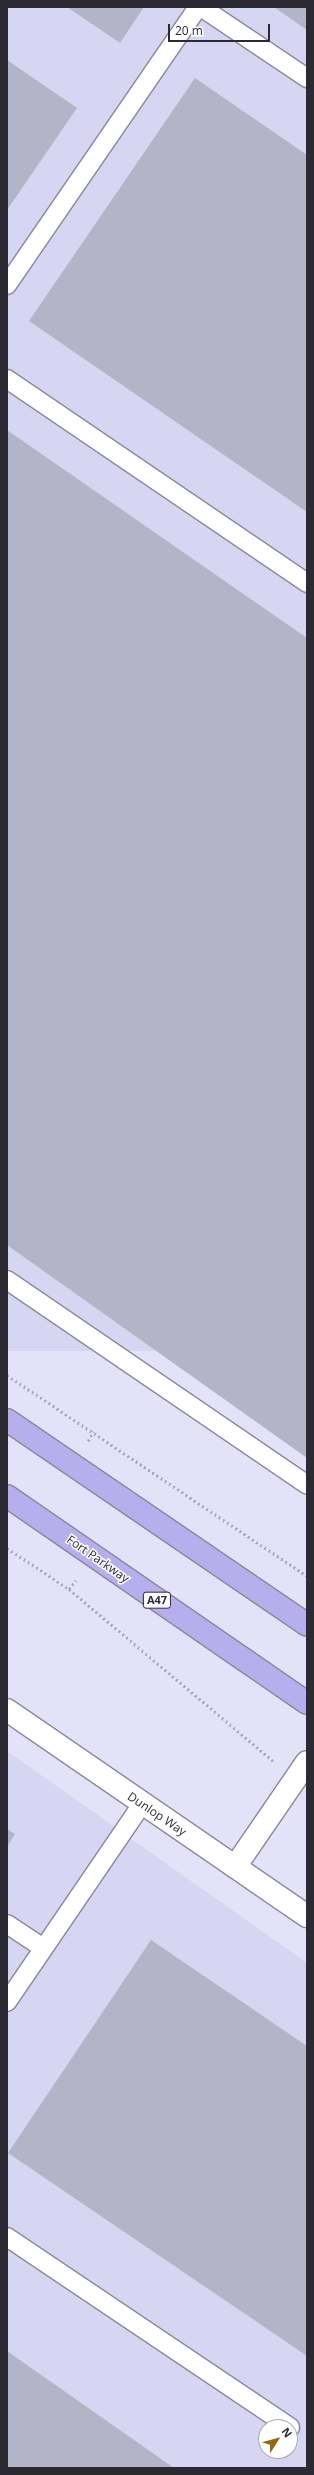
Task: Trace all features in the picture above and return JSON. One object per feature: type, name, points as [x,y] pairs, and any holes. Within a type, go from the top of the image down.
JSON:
[{"type":"main road","points":[[7,1420],[307,1625]]},
{"type":"main road","name":"Fort Parkway","points":[[7,1496],[307,1703]]},
{"type":"street","name":"Dunlop Way","points":[[7,1710],[307,1916]]},
{"type":"street","points":[[235,1867],[307,1762]]},
{"type":"lane","points":[[7,285],[199,7],[307,78]]},
{"type":"lane","points":[[7,378],[307,582]]},
{"type":"lane","points":[[7,1280],[307,1485]]},
{"type":"lane","points":[[7,2002],[42,1948],[142,1804]]},
{"type":"lane","points":[[7,1924],[42,1948]]},
{"type":"lane","points":[[7,2237],[278,2419]]},
{"type":"path","points":[[7,1375],[307,1576]]},
{"type":"path","points":[[7,1548],[69,1589],[295,1780]]},
{"type":"shaded area","points":[[7,7],[307,7],[307,1351],[7,1351]]},
{"type":"shaded area","points":[[7,1751],[307,1963],[307,2468],[7,2468]]},
{"type":"building","points":[[67,7],[144,7],[120,43]]},
{"type":"building","points":[[274,7],[307,7],[307,30]]},
{"type":"building","points":[[7,60],[77,108],[7,210]]},
{"type":"building","points":[[195,78],[307,155],[307,512],[29,321]]},
{"type":"building","points":[[7,430],[307,638],[307,1458],[7,1245]]},
{"type":"building","points":[[7,1829],[15,1834],[7,1847]]},
{"type":"building","points":[[151,1940],[307,2046],[307,2356],[8,2153]]},
{"type":"building","points":[[7,2351],[174,2468],[7,2468]]}]
